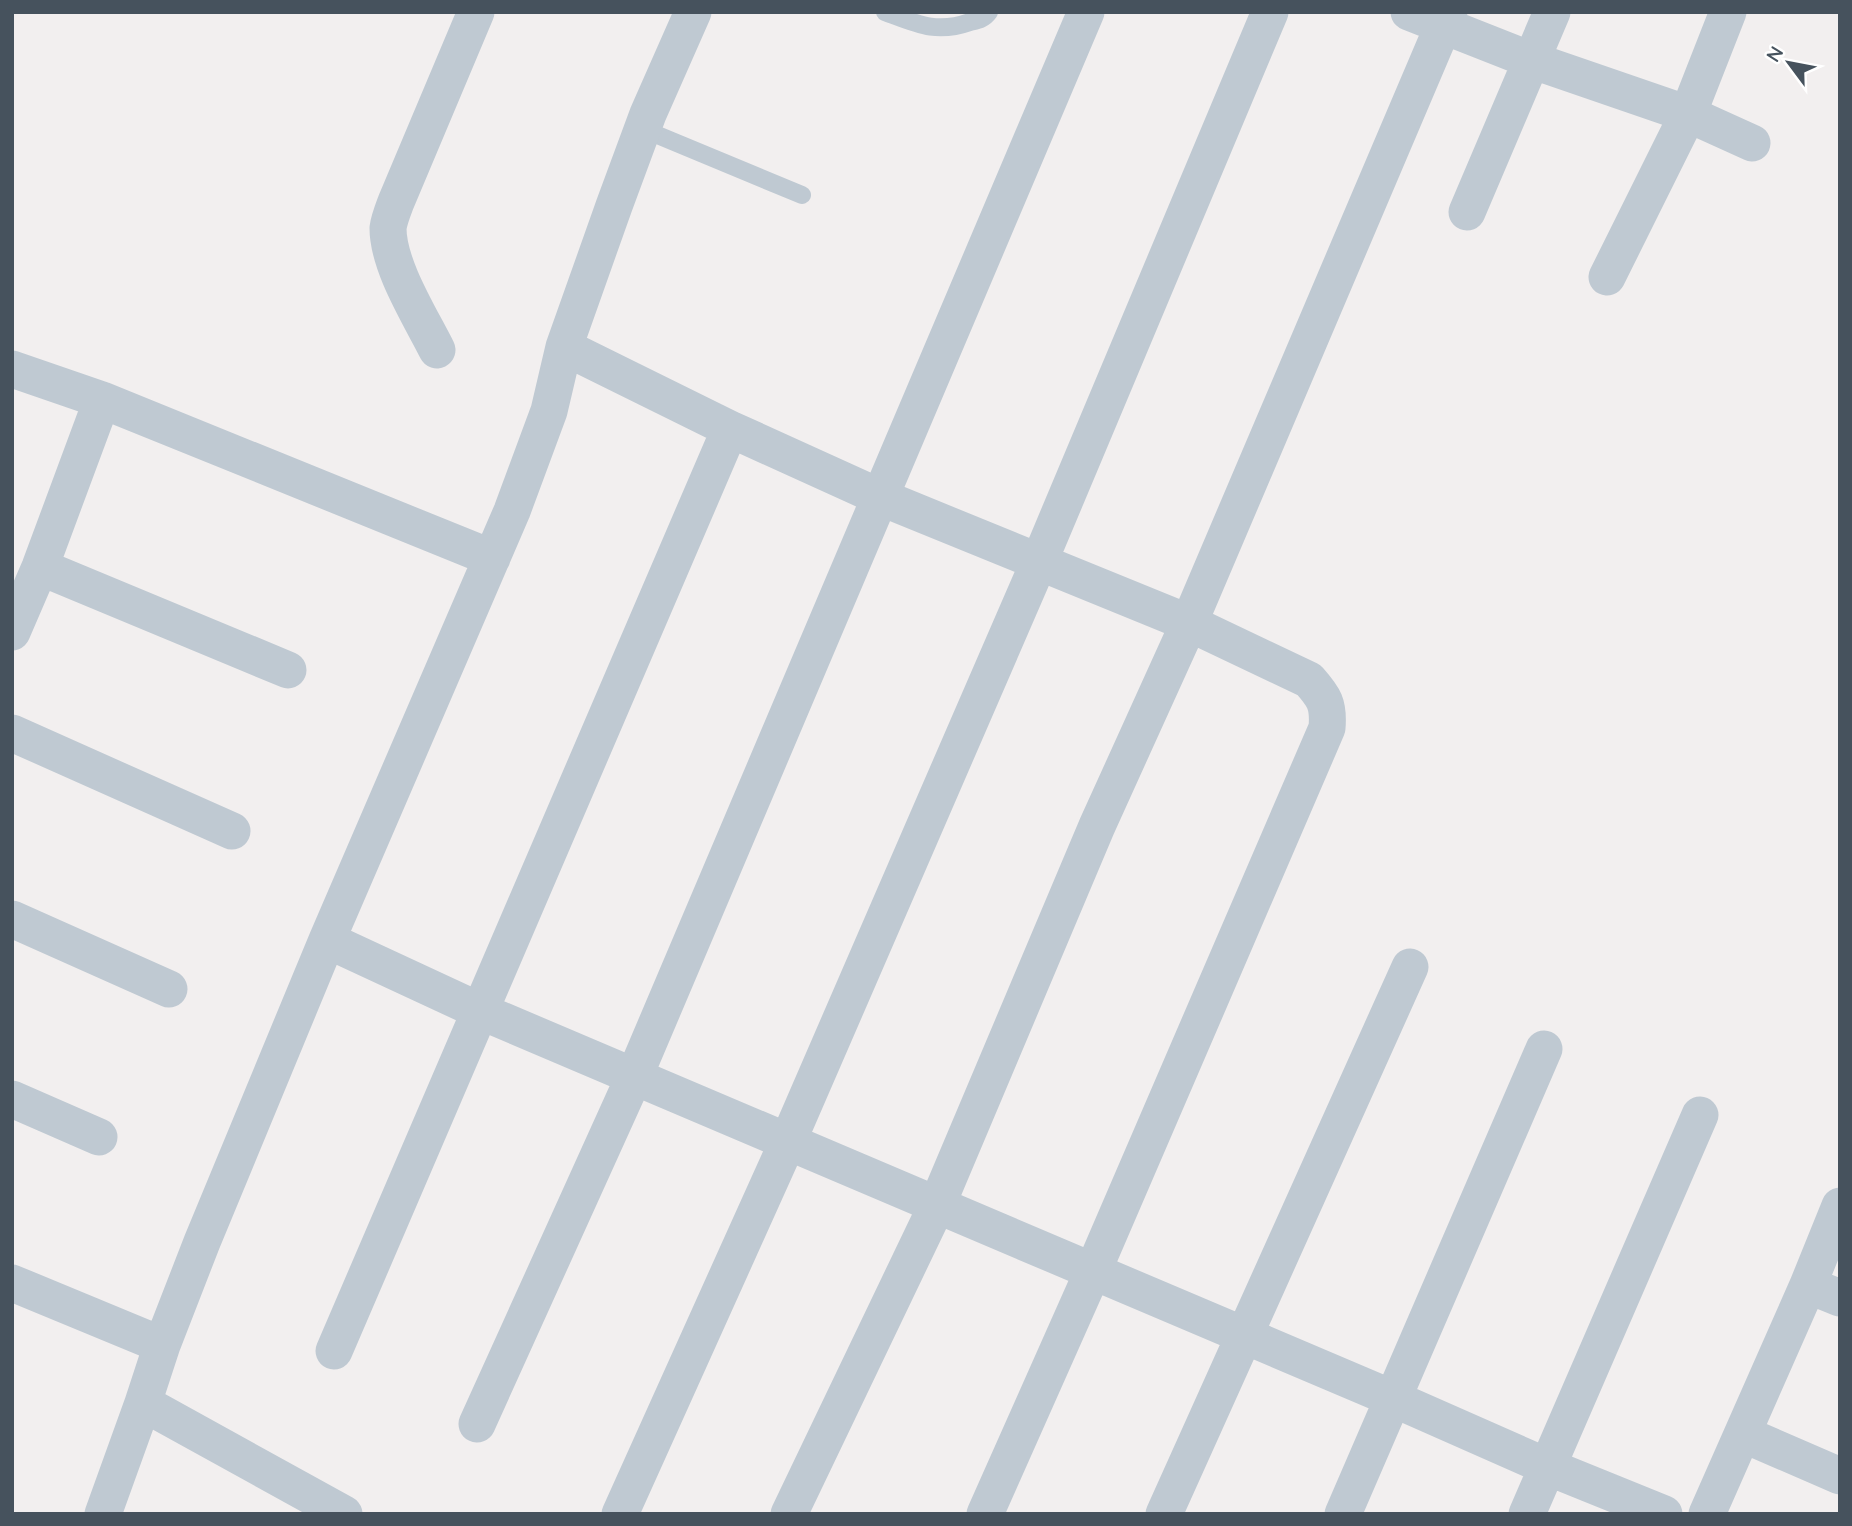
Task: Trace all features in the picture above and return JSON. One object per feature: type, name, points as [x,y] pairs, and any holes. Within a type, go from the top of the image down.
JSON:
[{"type":"street","points":[[437,350],[398,272],[388,225],[476,12]]},
{"type":"street","points":[[103,1514],[144,1403],[162,1345],[207,1229],[327,940],[512,511],[549,411],[564,347],[643,129],[693,12]]},
{"type":"street","points":[[477,1424],[634,1077],[1086,12]]},
{"type":"street","points":[[620,1514],[788,1141],[1039,562],[1270,12]]},
{"type":"street","points":[[1409,12],[1446,19],[1531,60],[1688,114],[1752,143]]},
{"type":"street","points":[[1467,212],[1552,12]]},
{"type":"street","points":[[1607,277],[1688,114],[1728,12]]},
{"type":"street","points":[[789,1514],[937,1205],[1097,826],[1189,624],[1446,19]]},
{"type":"street","points":[[564,347],[730,429],[880,497],[1189,624],[1309,680],[1323,696],[1328,711],[1327,728],[985,1514]]},
{"type":"street","points":[[12,369],[102,400],[492,558]]},
{"type":"street","points":[[12,632],[40,568],[102,400]]},
{"type":"street","points":[[334,1352],[730,429]]},
{"type":"street","points":[[40,568],[288,670]]},
{"type":"street","points":[[12,733],[232,831]]},
{"type":"street","points":[[12,919],[169,989]]},
{"type":"street","points":[[327,940],[480,1011],[1664,1514]]},
{"type":"street","points":[[1164,1514],[1410,967]]},
{"type":"street","points":[[1343,1514],[1544,1049]]},
{"type":"street","points":[[12,1099],[99,1137]]},
{"type":"street","points":[[1527,1514],[1700,1115]]},
{"type":"street","points":[[1707,1514],[1743,1434],[1824,1292],[1840,1206]]},
{"type":"street","points":[[12,1283],[162,1345]]},
{"type":"street","points":[[144,1403],[344,1514]]},
{"type":"street","points":[[1743,1434],[1840,1476]]},
{"type":"lane","points":[[885,12],[930,28],[955,28],[986,17],[989,12]]},
{"type":"lane","points":[[643,129],[802,195]]}]
